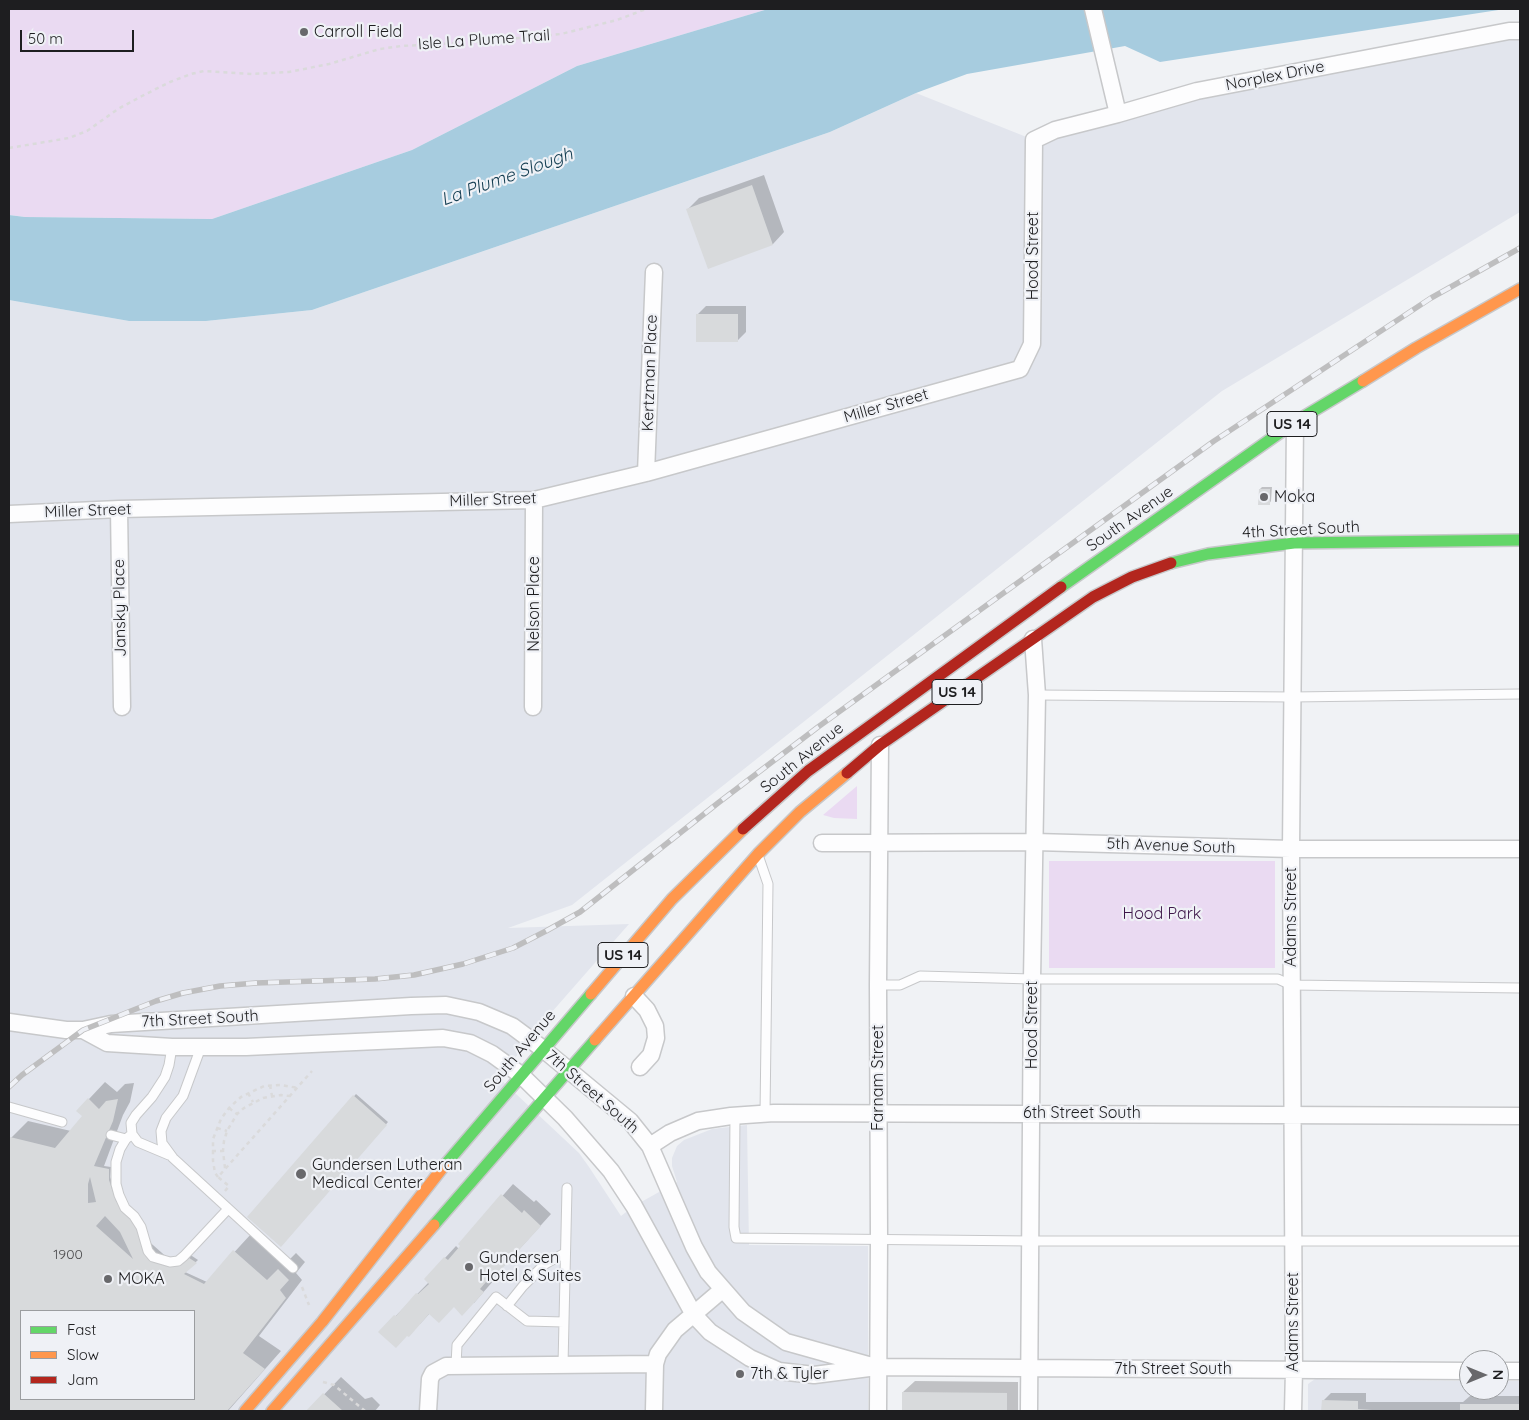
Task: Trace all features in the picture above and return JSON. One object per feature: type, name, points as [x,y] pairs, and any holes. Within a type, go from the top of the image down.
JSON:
[{"type":"highway","name":"South Avenue","points":[[245,1411],[322,1322],[428,1185],[672,899],[738,833],[808,771],[1076,576],[1295,422],[1416,348],[1520,289]]},
{"type":"highway","name":"4th Street South","points":[[1033,638],[1092,597],[1132,577],[1174,562],[1208,554],[1294,543],[1520,540]]},
{"type":"highway","name":"US 14","points":[[272,1411],[758,854],[800,812],[880,745],[1033,638]]},
{"type":"street","points":[[1093,9],[1118,114]]},
{"type":"street","name":"Norplex Drive","points":[[1034,140],[1055,130],[1197,91],[1510,31],[1520,31]]},
{"type":"street","name":"Hood Street","points":[[1020,369],[1032,344],[1034,140]]},
{"type":"street","name":"Kertzman Place","points":[[646,473],[654,272]]},
{"type":"street","name":"Miller Street","points":[[9,514],[119,509],[534,500],[646,473],[1020,369]]},
{"type":"street","name":"Adams Street","points":[[1292,1411],[1294,1370],[1291,985],[1295,422]]},
{"type":"street","name":"Nelson Place","points":[[534,500],[534,707]]},
{"type":"street","name":"Jansky Place","points":[[119,509],[122,707]]},
{"type":"street","name":"Hood Street","points":[[1029,1411],[1032,979],[1037,695],[1033,638]]},
{"type":"street","name":"Farnam Street","points":[[878,1411],[879,1240],[877,1113],[880,745]]},
{"type":"street","name":"5th Avenue South","points":[[822,842],[1035,842],[1292,849],[1520,849]]},
{"type":"street","points":[[634,996],[647,1010],[655,1026],[656,1038],[651,1055],[640,1067]]},
{"type":"street","name":"7th Street South","points":[[9,1022],[66,1030],[82,1030],[112,1024],[411,1006],[446,1005],[479,1012],[512,1026],[570,1070],[630,1121],[650,1146],[694,1246],[708,1272],[743,1312],[786,1342],[877,1367]]},
{"type":"street","name":"7th Street South","points":[[82,1030],[107,1043],[172,1047],[246,1047],[414,1038],[443,1038],[470,1043],[492,1054],[521,1075],[565,1118],[616,1178],[634,1206],[694,1315],[710,1332],[750,1358],[779,1371],[814,1375],[877,1367],[1459,1371]]},
{"type":"street","name":"6th Street South","points":[[650,1146],[670,1133],[698,1121],[765,1114],[1032,1113],[1520,1116]]},
{"type":"street","points":[[654,1411],[654,1364],[665,1343],[675,1330],[722,1290]]},
{"type":"street","points":[[428,1411],[430,1380],[433,1373],[451,1365],[654,1364]]},
{"type":"lane","points":[[1037,695],[1292,697],[1520,694]]},
{"type":"lane","points":[[758,854],[768,884],[765,1114]]},
{"type":"lane","points":[[878,985],[900,985],[920,976],[1032,979],[1278,979],[1291,985],[1520,988]]},
{"type":"lane","points":[[172,1047],[165,1077],[152,1097],[136,1115],[131,1123],[129,1136],[120,1149],[116,1162],[116,1184],[119,1195],[125,1208],[141,1226],[148,1251],[153,1257],[170,1262],[184,1256],[228,1209]]},
{"type":"lane","points":[[201,1047],[183,1096],[166,1118],[161,1131],[162,1143],[173,1158],[293,1268]]},
{"type":"lane","points":[[9,1107],[62,1122]]},
{"type":"lane","points":[[735,1116],[734,1227],[736,1238],[1031,1241],[1520,1241]]},
{"type":"lane","points":[[111,1135],[129,1136],[173,1158]]},
{"type":"lane","points":[[563,1365],[567,1188]]},
{"type":"lane","points":[[507,1306],[523,1286],[545,1264],[566,1253]]},
{"type":"lane","points":[[451,1365],[457,1346],[496,1297],[527,1321],[564,1322]]},
{"type":"path","name":"Isle La Plume Trail","points":[[9,148],[69,138],[87,131],[118,109],[142,96],[177,80],[204,71],[252,74],[289,72],[329,64],[380,49],[400,46],[477,42],[561,34],[618,20],[646,9]]},
{"type":"path","points":[[218,1177],[312,1071]]},
{"type":"path","points":[[229,1186],[215,1173],[212,1151],[217,1128],[229,1108],[234,1102],[248,1093],[270,1085],[288,1085],[298,1088]]},
{"type":"path","points":[[270,1085],[272,1096]]},
{"type":"path","points":[[248,1093],[253,1102]]},
{"type":"path","points":[[225,1169],[223,1151],[227,1131],[237,1114],[253,1102],[272,1096],[290,1096]]},
{"type":"path","points":[[229,1108],[237,1114]]},
{"type":"path","points":[[217,1128],[227,1131]]},
{"type":"path","points":[[212,1151],[223,1151]]},
{"type":"path","points":[[302,1287],[310,1308]]},
{"type":"path","points":[[317,1380],[334,1385],[364,1411]]},
{"type":"shaded area","points":[[1520,31],[1520,212],[1222,391],[572,905],[508,928],[629,924],[551,1013],[499,1078],[579,1153],[621,1216],[634,1206],[677,1182],[672,1166],[672,1158],[677,1146],[684,1140],[712,1129],[747,1125],[749,1245],[868,1246],[868,1411],[9,1411],[9,300],[129,321],[206,321],[312,310],[830,132],[916,93],[1034,140],[1118,114]]},
{"type":"shaded area","points":[[1315,1379],[1459,1381],[1459,1400],[1509,1400],[1509,1381],[1520,1381],[1520,1411],[1308,1411],[1308,1384]]},
{"type":"green space","points":[[9,9],[768,9],[577,66],[412,150],[212,219],[25,217],[9,215]]},
{"type":"green space","points":[[857,786],[857,819],[834,818],[823,815]]},
{"type":"green space","name":"Hood Park","points":[[1049,861],[1275,861],[1275,968],[1049,968]]},
{"type":"water","name":"La Plume Slough","points":[[768,9],[1505,9],[1160,62],[1125,46],[967,74],[916,93],[830,132],[312,310],[206,321],[129,321],[9,300],[9,215],[25,217],[212,219],[412,150],[577,66]]},
{"type":"building","points":[[752,185],[773,245],[708,269],[686,209]]},
{"type":"building","points":[[696,314],[738,314],[738,342],[696,342]]},
{"type":"building","name":"Moka","points":[[1259,489],[1270,489],[1270,505],[1258,505]]},
{"type":"building","points":[[353,1095],[387,1125],[281,1247],[247,1217]]},
{"type":"building","points":[[88,1098],[99,1109],[106,1101],[118,1099],[113,1121],[94,1166],[109,1169],[109,1180],[116,1201],[130,1216],[157,1261],[180,1257],[183,1254],[197,1263],[184,1274],[204,1284],[233,1250],[267,1280],[278,1269],[289,1280],[280,1290],[286,1298],[243,1353],[265,1369],[227,1411],[9,1411],[9,1138],[55,1148],[82,1116],[76,1111]],"holes":[[[90,1177],[96,1202],[88,1203]],[[105,1216],[120,1232],[133,1259],[96,1226]]]},
{"type":"building","name":"Gundersen Hotel & Suites","points":[[501,1194],[522,1213],[524,1210],[541,1226],[494,1277],[492,1275],[480,1289],[484,1292],[462,1316],[454,1307],[439,1323],[429,1314],[409,1337],[407,1336],[396,1348],[378,1332],[394,1315],[396,1316],[416,1293],[418,1294],[429,1284],[424,1279],[444,1257],[448,1260],[460,1246],[458,1244]]},
{"type":"building","points":[[902,1392],[1007,1393],[1007,1411],[902,1411]]},
{"type":"building","points":[[323,1393],[343,1411],[306,1411]]},
{"type":"building","points":[[1322,1400],[1358,1401],[1358,1409],[1372,1411],[1321,1411]]},
{"type":"building","points":[[1460,1404],[1520,1404],[1520,1411],[1460,1411]]},
{"type":"railway","points":[[9,1087],[22,1075],[83,1030],[156,1001],[183,993],[220,986],[256,983],[375,979],[414,975],[463,964],[513,948],[546,931],[580,912],[818,727],[1214,441],[1431,298],[1520,248]]},
{"type":"traffic: fast","points":[[1061,587],[1295,422],[1363,381]]},
{"type":"traffic: fast","points":[[1171,563],[1208,554],[1294,543],[1520,540]]},
{"type":"traffic: fast","points":[[444,1166],[591,994]]},
{"type":"traffic: fast","points":[[434,1225],[595,1040]]},
{"type":"traffic: slow","points":[[1363,381],[1416,348],[1520,289]]},
{"type":"traffic: slow","points":[[595,1040],[758,854],[800,812],[847,773]]},
{"type":"traffic: slow","points":[[591,994],[672,899],[743,829]]},
{"type":"traffic: slow","points":[[245,1411],[322,1322],[444,1166]]},
{"type":"traffic: slow","points":[[272,1411],[434,1225]]},
{"type":"traffic: jam","points":[[847,773],[880,745],[1093,597],[1132,577],[1171,563]]},
{"type":"traffic: jam","points":[[743,829],[808,771],[1061,587]]},
{"type":"place","name":"Carroll Field","points":[[304,32]]},
{"type":"place","name":"Moka","points":[[1264,497]]},
{"type":"place","name":"Gundersen Lutheran Medical Center","points":[[301,1174]]},
{"type":"place","name":"Gundersen Hotel & Suites","points":[[469,1267]]},
{"type":"place","name":"MOKA","points":[[108,1279]]},
{"type":"place","name":"7th & Tyler","points":[[740,1374]]}]
